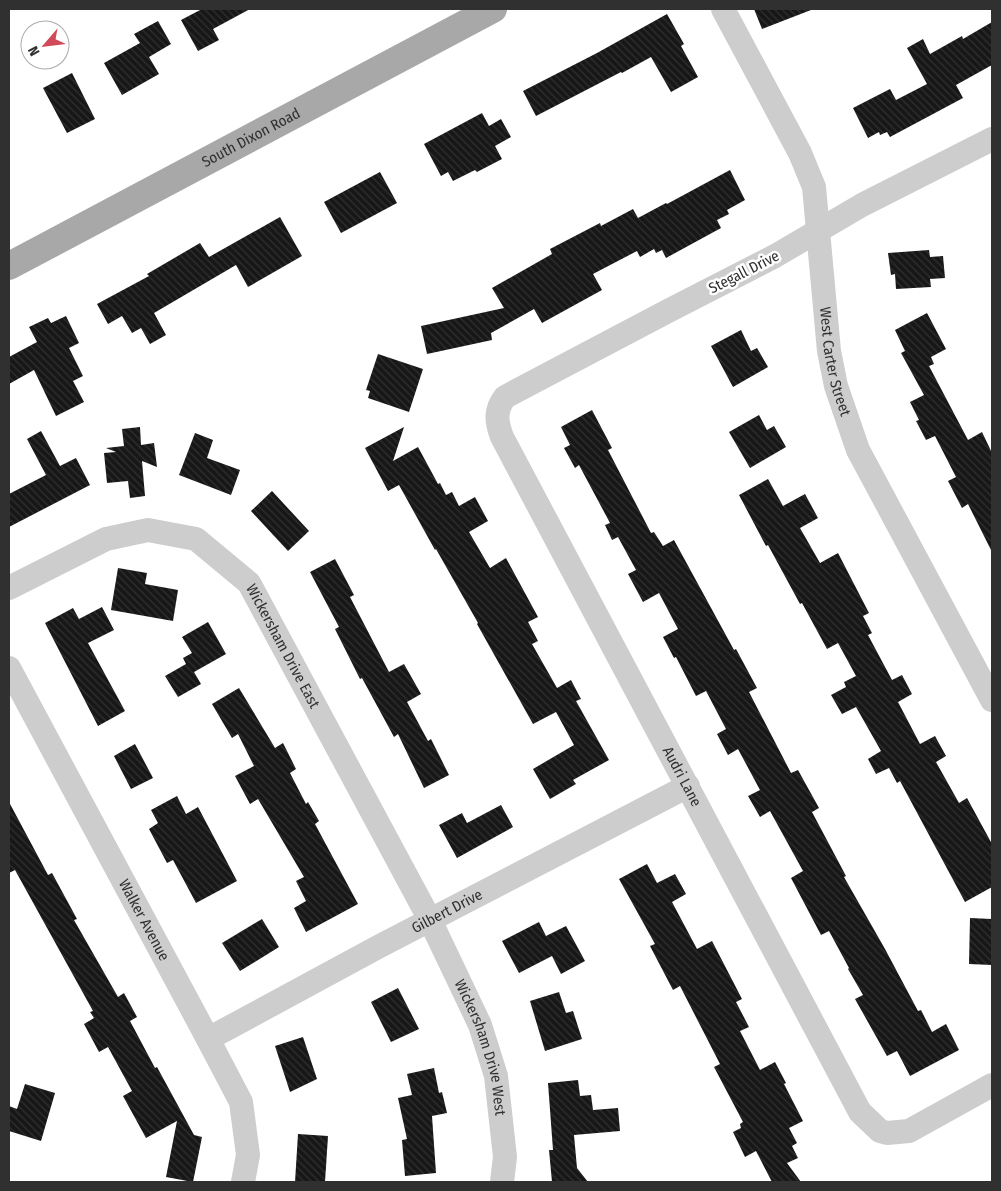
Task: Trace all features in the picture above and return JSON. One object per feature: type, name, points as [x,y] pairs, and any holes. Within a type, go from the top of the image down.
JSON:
[{"type":"main road","name":"South Dixon Road","points":[[9,266],[492,9]]},
{"type":"street","name":"West Carter Street","points":[[723,9],[800,153],[814,188],[829,351],[838,395],[858,450],[992,700]]},
{"type":"street","name":"Stegall Drive","points":[[499,407],[505,397],[776,256],[862,205],[992,139]]},
{"type":"street","name":"Audri Lane","points":[[499,407],[497,424],[502,437],[860,1112],[880,1132],[908,1131],[992,1085]]},
{"type":"street","name":"Wickersham Drive East","points":[[9,588],[106,539],[148,530],[196,539],[249,583],[430,920]]},
{"type":"street","name":"Walker Avenue","points":[[9,668],[241,1102],[248,1154],[243,1182]]},
{"type":"street","name":"Gilbert Drive","points":[[208,1039],[378,947],[688,786]]},
{"type":"street","name":"Wickersham Drive West","points":[[430,920],[480,1025],[496,1076],[505,1157],[502,1182]]},
{"type":"building","points":[[202,9],[250,9],[213,29],[219,40],[198,51],[181,20]]},
{"type":"building","points":[[754,9],[811,9],[811,10],[762,29]]},
{"type":"building","points":[[667,14],[684,44],[681,46],[698,77],[671,92],[651,57],[536,116],[523,91]]},
{"type":"building","points":[[158,21],[171,44],[149,57],[159,74],[122,95],[104,63],[140,43],[134,34]]},
{"type":"building","points":[[992,22],[992,65],[956,85],[963,98],[890,137],[887,132],[880,135],[879,132],[868,138],[853,108],[890,89],[896,100],[927,84],[907,48],[923,39],[930,54],[962,36],[963,39]]},
{"type":"building","points":[[72,73],[95,119],[67,133],[43,88]]},
{"type":"building","points":[[482,113],[489,126],[501,119],[511,137],[495,146],[502,159],[477,172],[475,170],[453,181],[448,172],[441,176],[424,144]]},
{"type":"building","points":[[730,170],[745,200],[727,210],[729,214],[717,220],[721,228],[666,258],[662,250],[656,253],[654,249],[640,257],[637,251],[593,274],[602,290],[542,323],[534,309],[491,333],[492,340],[427,354],[421,326],[504,308],[492,288],[552,254],[550,249],[600,223],[601,226],[633,209],[638,218]]},
{"type":"building","points":[[380,172],[397,203],[341,233],[324,202]]},
{"type":"building","points":[[280,217],[302,256],[248,287],[236,265],[154,313],[166,335],[150,344],[141,328],[132,333],[122,316],[108,324],[97,304],[149,276],[147,274],[200,243],[209,257]]},
{"type":"building","points":[[929,250],[930,257],[943,256],[945,278],[930,279],[931,287],[896,289],[895,274],[891,275],[888,253]]},
{"type":"building","points":[[927,313],[946,349],[931,357],[934,364],[929,366],[968,440],[982,432],[992,453],[992,552],[968,504],[962,508],[948,481],[956,477],[935,436],[926,440],[916,421],[919,420],[910,402],[924,395],[901,353],[905,351],[895,330]]},
{"type":"building","points":[[66,316],[79,343],[69,348],[83,376],[73,381],[84,402],[56,416],[34,370],[9,384],[9,357],[37,342],[29,327],[48,318],[51,323]]},
{"type":"building","points":[[741,330],[751,351],[757,348],[768,367],[733,387],[711,346]]},
{"type":"building","points":[[378,354],[423,369],[409,412],[368,398],[370,391],[366,390]]},
{"type":"building","points":[[592,410],[612,448],[608,450],[651,533],[654,532],[663,546],[674,540],[734,650],[736,649],[757,688],[749,692],[791,773],[798,770],[819,808],[812,812],[846,876],[844,877],[918,1011],[921,1010],[932,1032],[946,1024],[959,1050],[910,1076],[897,1051],[887,1056],[855,999],[863,995],[829,931],[821,935],[791,878],[803,871],[770,811],[760,817],[748,796],[760,790],[738,749],[728,755],[717,734],[726,729],[706,691],[696,696],[676,657],[674,658],[663,637],[678,629],[659,593],[643,602],[628,574],[636,570],[618,537],[612,540],[605,525],[610,523],[579,465],[575,468],[564,448],[570,445],[561,427]]},
{"type":"building","points":[[759,415],[767,430],[774,426],[786,447],[750,468],[729,432]]},
{"type":"building","points":[[140,427],[141,445],[154,443],[157,467],[142,461],[145,496],[130,498],[128,481],[107,483],[104,453],[116,452],[106,448],[124,446],[122,429]]},
{"type":"building","points":[[404,427],[393,461],[418,447],[446,495],[452,492],[459,506],[475,497],[488,521],[469,532],[490,568],[506,558],[538,617],[528,622],[538,641],[532,644],[557,688],[571,680],[581,699],[576,701],[609,760],[573,780],[576,784],[550,799],[533,769],[574,745],[556,712],[533,724],[399,485],[388,491],[365,448]]},
{"type":"building","points":[[41,431],[60,466],[76,458],[90,485],[9,527],[9,494],[46,475],[27,439]]},
{"type":"building","points":[[195,433],[213,440],[207,458],[240,470],[231,495],[179,475]]},
{"type":"building","points":[[768,479],[783,506],[805,494],[818,518],[800,528],[820,563],[838,553],[869,613],[863,616],[872,633],[868,635],[892,680],[902,675],[912,694],[898,702],[920,744],[935,736],[946,756],[936,762],[959,803],[967,798],[992,844],[992,887],[965,902],[900,781],[897,783],[889,768],[876,774],[868,759],[881,751],[856,707],[842,714],[831,695],[846,687],[844,682],[856,676],[838,643],[827,649],[768,545],[766,546],[739,495]]},
{"type":"building","points":[[272,491],[309,531],[288,551],[251,511]]},
{"type":"building","points":[[335,559],[354,595],[350,597],[389,672],[404,664],[421,694],[407,702],[428,741],[431,739],[449,775],[424,788],[398,734],[394,737],[362,678],[360,679],[335,629],[339,627],[310,572]]},
{"type":"building","points":[[118,568],[147,573],[145,584],[178,590],[173,621],[111,610]]},
{"type":"building","points":[[102,607],[114,630],[88,643],[125,711],[98,726],[45,623],[73,608],[79,619]]},
{"type":"building","points":[[208,622],[226,654],[194,672],[201,684],[178,697],[165,676],[186,664],[183,658],[192,653],[182,637]]},
{"type":"building","points":[[239,688],[275,748],[283,743],[296,769],[290,773],[306,804],[308,802],[319,821],[315,824],[358,904],[306,932],[294,908],[306,901],[296,881],[304,877],[258,799],[250,804],[235,776],[254,766],[238,734],[232,738],[212,704]]},
{"type":"building","points":[[135,744],[153,778],[131,789],[114,756]]},
{"type":"building","points":[[177,796],[186,814],[198,807],[237,881],[196,903],[173,860],[167,863],[149,829],[158,823],[151,810]]},
{"type":"building","points":[[9,802],[48,875],[52,873],[77,919],[74,920],[118,997],[124,993],[137,1017],[130,1021],[155,1068],[157,1067],[194,1135],[202,1137],[193,1182],[166,1177],[177,1121],[146,1138],[123,1096],[132,1091],[108,1047],[99,1052],[84,1024],[94,1018],[90,1012],[93,1011],[15,870],[9,873]]},
{"type":"building","points":[[501,805],[513,827],[457,858],[439,825],[462,813],[467,823]]},
{"type":"building","points":[[647,864],[657,883],[675,874],[686,894],[672,902],[697,949],[712,941],[742,999],[736,1002],[749,1027],[740,1031],[760,1070],[775,1062],[786,1083],[784,1084],[803,1121],[789,1128],[797,1143],[792,1146],[798,1158],[787,1163],[801,1182],[772,1182],[756,1151],[745,1157],[733,1132],[741,1128],[740,1124],[743,1122],[714,1067],[720,1064],[680,986],[673,990],[650,946],[655,944],[619,879]]},
{"type":"building","points":[[970,918],[992,919],[992,965],[969,964]]},
{"type":"building","points":[[262,919],[279,947],[240,971],[222,943]]},
{"type":"building","points":[[539,922],[546,936],[566,926],[585,961],[561,974],[552,956],[519,973],[502,941]]},
{"type":"building","points":[[398,988],[419,1029],[391,1042],[371,1002]]},
{"type":"building","points":[[559,992],[566,1013],[573,1011],[582,1039],[545,1051],[530,1001]]},
{"type":"building","points":[[303,1037],[317,1079],[290,1092],[275,1046]]},
{"type":"building","points":[[434,1068],[439,1093],[442,1092],[447,1113],[432,1116],[436,1173],[405,1176],[402,1140],[407,1139],[398,1098],[412,1095],[407,1074]]},
{"type":"building","points":[[578,1080],[580,1096],[591,1095],[593,1110],[618,1108],[620,1131],[574,1135],[577,1168],[588,1182],[552,1182],[549,1150],[553,1150],[548,1083]]},
{"type":"building","points":[[25,1084],[55,1093],[41,1141],[9,1131],[9,1106],[17,1109]]},
{"type":"building","points":[[298,1134],[328,1136],[325,1182],[295,1182]]}]
